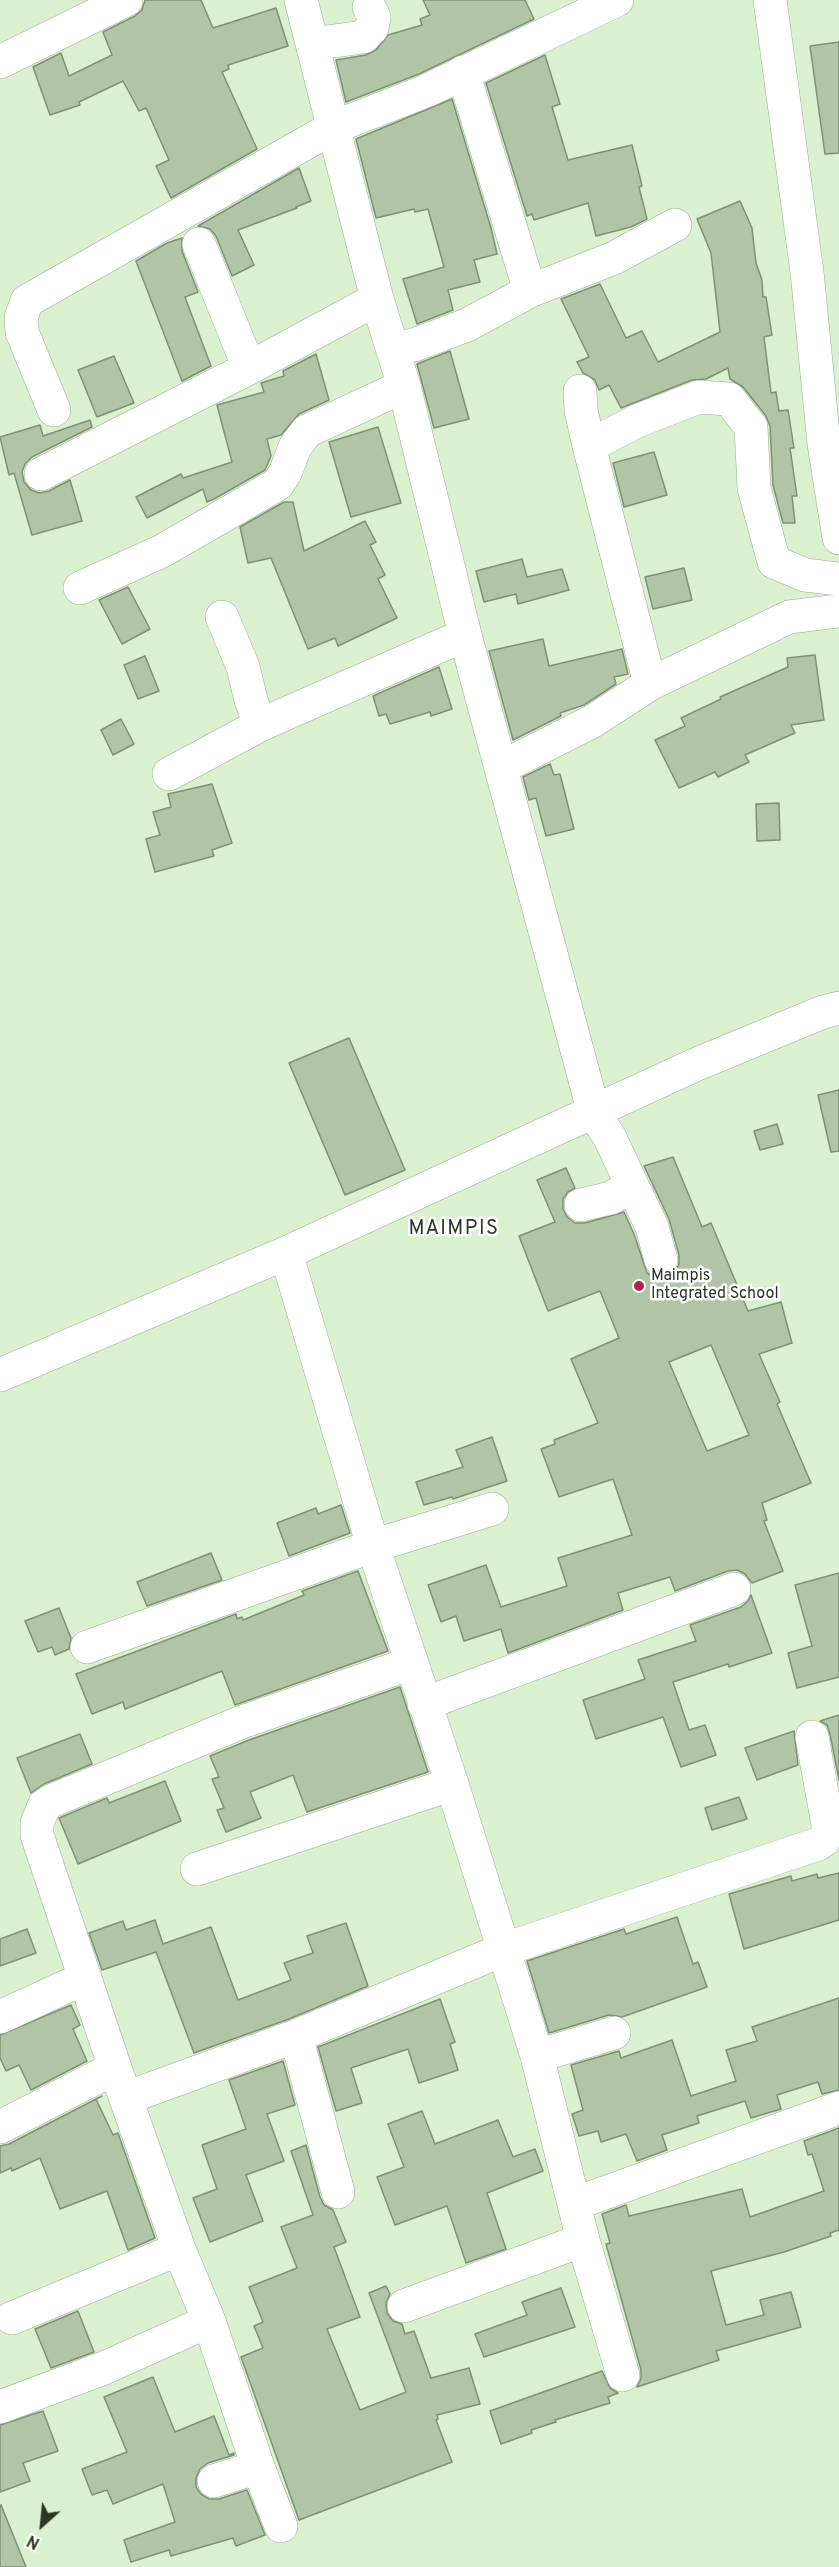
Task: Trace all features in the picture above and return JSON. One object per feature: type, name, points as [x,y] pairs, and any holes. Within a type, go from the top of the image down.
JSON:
[{"type":"street","points":[[0,62],[126,0]]},
{"type":"street","points":[[301,0],[377,299],[404,386],[465,634],[594,1113],[610,1138],[652,1227],[661,1260]]},
{"type":"street","points":[[54,410],[22,332],[21,318],[27,301],[334,128],[426,91],[617,0]]},
{"type":"street","points":[[770,0],[807,272],[824,444],[839,538]]},
{"type":"street","points":[[312,44],[363,37],[372,28],[374,17],[369,7]]},
{"type":"street","points":[[463,72],[530,291]]},
{"type":"street","points":[[392,348],[414,345],[467,325],[530,291],[614,258],[675,225]]},
{"type":"street","points":[[199,244],[249,368]]},
{"type":"street","points":[[41,474],[249,368],[377,299]]},
{"type":"street","points":[[80,588],[162,551],[278,484],[295,447],[307,431],[404,386]]},
{"type":"street","points":[[580,391],[581,410],[589,446],[650,684]]},
{"type":"street","points":[[589,446],[637,421],[699,398],[729,399],[751,427],[754,488],[774,562],[805,575],[839,579]]},
{"type":"street","points":[[502,767],[593,721],[650,684],[789,617],[839,611]]},
{"type":"street","points":[[222,616],[243,667],[260,725]]},
{"type":"street","points":[[170,774],[260,725],[465,634]]},
{"type":"street","points":[[0,1375],[286,1253],[697,1064],[823,1012],[839,1008]]},
{"type":"street","points":[[581,1205],[611,1198],[632,1185]]},
{"type":"street","points":[[286,1253],[373,1546],[505,1949],[537,2056],[583,2240],[623,2375]]},
{"type":"street","points":[[87,1647],[373,1546],[492,1509]]},
{"type":"street","points":[[424,1704],[734,1589]]},
{"type":"street","points":[[281,2526],[258,2467],[209,2321],[179,2249],[115,2068],[37,1834],[37,1823],[44,1806],[242,1722],[412,1663]]},
{"type":"street","points":[[126,2098],[296,2036],[505,1949],[818,1844],[824,1840],[829,1830],[812,1737]]},
{"type":"street","points":[[197,1869],[452,1784]]},
{"type":"street","points":[[0,2017],[85,1978]]},
{"type":"street","points":[[537,2056],[614,2033]]},
{"type":"street","points":[[296,2036],[338,2192]]},
{"type":"street","points":[[0,2127],[115,2068]]},
{"type":"street","points":[[574,2205],[839,2108]]},
{"type":"street","points":[[404,2306],[583,2240]]},
{"type":"street","points":[[12,2318],[179,2249]]},
{"type":"street","points":[[0,2407],[104,2368],[209,2321]]},
{"type":"street","points":[[214,2481],[258,2467]]},
{"type":"building","points":[[145,0],[201,0],[213,28],[276,8],[288,46],[228,65],[229,69],[222,72],[257,149],[171,198],[156,166],[169,160],[146,108],[139,111],[123,81],[79,102],[80,105],[50,115],[33,67],[61,53],[69,76],[112,55],[103,32],[135,16],[142,10]]},
{"type":"building","points":[[423,0],[525,0],[534,19],[419,74],[346,102],[336,60],[366,55],[376,50],[388,35],[422,25],[420,19],[430,15]]},
{"type":"building","points":[[839,42],[839,153],[825,154],[810,46]]},
{"type":"building","points":[[545,55],[560,104],[552,107],[568,160],[632,145],[647,219],[631,227],[596,236],[588,203],[534,220],[532,214],[527,216],[486,83]]},
{"type":"building","points":[[452,99],[497,254],[474,260],[480,282],[448,290],[453,310],[417,324],[403,279],[444,267],[428,209],[415,212],[414,209],[376,218],[356,139]]},
{"type":"building","points":[[299,168],[311,201],[238,230],[254,265],[232,276],[216,236],[210,229],[198,226]]},
{"type":"building","points":[[740,201],[752,228],[756,263],[762,280],[763,297],[766,297],[772,335],[764,337],[771,393],[776,392],[779,411],[788,410],[794,448],[790,448],[797,496],[792,496],[795,523],[783,523],[773,485],[770,426],[766,416],[743,387],[730,379],[728,368],[706,379],[692,380],[621,408],[609,385],[599,390],[595,380],[583,373],[577,362],[589,357],[561,299],[600,284],[626,338],[642,331],[658,362],[720,332],[711,253],[697,219]]},
{"type":"building","points":[[182,238],[182,251],[198,292],[185,297],[211,366],[182,381],[136,261],[167,243]]},
{"type":"building","points":[[450,351],[469,419],[434,428],[417,364]]},
{"type":"building","points":[[316,354],[329,400],[299,414],[281,435],[267,439],[271,456],[265,470],[207,502],[203,489],[147,518],[136,497],[181,474],[183,478],[232,462],[217,405],[264,392],[261,383],[284,376],[283,371]]},
{"type":"building","points":[[114,356],[134,403],[97,417],[78,370]]},
{"type":"building","points":[[90,420],[92,427],[32,457],[25,464],[22,472],[24,482],[31,490],[39,493],[49,491],[70,480],[82,521],[32,535],[14,473],[9,475],[0,437],[40,425],[43,436]]},
{"type":"building","points":[[378,427],[401,503],[351,517],[329,442]]},
{"type":"building","points":[[654,452],[667,495],[624,507],[613,463]]},
{"type":"building","points":[[284,502],[293,502],[304,551],[365,521],[376,542],[370,545],[385,575],[378,579],[397,618],[338,646],[335,638],[308,649],[271,558],[248,563],[240,527]]},
{"type":"building","points":[[522,559],[527,577],[562,569],[569,590],[518,604],[516,594],[484,602],[476,571]]},
{"type":"building","points":[[684,568],[692,600],[653,609],[645,577]]},
{"type":"building","points":[[128,587],[150,629],[122,644],[99,600]]},
{"type":"building","points":[[543,639],[549,666],[622,649],[628,674],[614,677],[616,684],[584,705],[560,713],[561,716],[513,740],[489,651]]},
{"type":"building","points":[[815,655],[824,720],[791,725],[795,733],[745,755],[749,762],[718,777],[715,772],[679,788],[655,740],[685,726],[681,718],[721,699],[720,697],[788,667],[787,658]]},
{"type":"building","points":[[145,656],[159,691],[138,699],[124,665]]},
{"type":"building","points":[[439,667],[452,709],[431,716],[430,712],[390,724],[386,714],[379,716],[373,696]]},
{"type":"building","points":[[121,719],[134,744],[113,755],[101,730]]},
{"type":"building","points":[[550,764],[554,775],[560,774],[574,829],[546,836],[536,798],[529,800],[523,777]]},
{"type":"building","points":[[212,784],[232,843],[212,850],[214,856],[155,872],[146,839],[160,835],[153,812],[171,807],[168,794]]},
{"type":"building","points":[[779,803],[780,840],[757,841],[756,804]]},
{"type":"building","points":[[349,1038],[405,1170],[345,1195],[289,1063]]},
{"type":"building","points":[[839,1090],[839,1151],[831,1152],[818,1095]]},
{"type":"building","points":[[777,1124],[783,1144],[760,1150],[754,1131]]},
{"type":"building","name":"Maimpis Integrated School","points":[[673,1157],[702,1227],[711,1223],[748,1311],[781,1302],[792,1343],[759,1354],[780,1402],[777,1404],[811,1483],[762,1503],[767,1520],[764,1521],[783,1571],[752,1583],[745,1574],[737,1570],[728,1571],[675,1591],[670,1577],[618,1593],[623,1610],[508,1653],[501,1629],[464,1641],[456,1616],[441,1622],[428,1585],[486,1565],[501,1607],[567,1586],[558,1558],[632,1535],[613,1479],[559,1497],[541,1449],[555,1444],[554,1440],[598,1423],[571,1359],[619,1338],[600,1291],[548,1311],[519,1236],[555,1222],[537,1180],[566,1168],[575,1188],[563,1199],[563,1209],[567,1217],[575,1223],[585,1223],[624,1212],[647,1273],[656,1278],[665,1278],[675,1273],[679,1264],[679,1255],[669,1219],[644,1166]],"holes":[[[711,1345],[749,1435],[707,1451],[669,1362]]]},
{"type":"building","points":[[492,1437],[507,1481],[453,1499],[452,1497],[424,1505],[416,1482],[463,1467],[456,1450]]},
{"type":"building","points":[[341,1505],[350,1533],[289,1556],[277,1523],[316,1508],[318,1514]]},
{"type":"building","points":[[211,1553],[222,1580],[147,1606],[137,1582]]},
{"type":"building","points":[[358,1571],[388,1651],[235,1705],[222,1671],[125,1709],[123,1702],[92,1714],[76,1674],[236,1614],[237,1619],[242,1617],[243,1620],[304,1595],[302,1591]]},
{"type":"building","points":[[839,1573],[839,1677],[797,1688],[788,1653],[812,1646],[795,1585]]},
{"type":"building","points":[[751,1595],[772,1653],[729,1667],[728,1664],[673,1682],[689,1730],[705,1725],[716,1755],[681,1767],[663,1717],[596,1739],[583,1700],[645,1679],[638,1660],[696,1641],[690,1625],[741,1607]]},
{"type":"building","points":[[59,1608],[71,1638],[69,1649],[55,1655],[52,1647],[38,1652],[25,1621]]},
{"type":"building","points":[[400,1687],[428,1772],[307,1812],[293,1775],[250,1792],[261,1818],[226,1832],[217,1810],[224,1808],[212,1779],[219,1777],[210,1756]]},
{"type":"building","points":[[839,1715],[839,1780],[830,1734],[827,1725],[820,1721]]},
{"type":"building","points":[[794,1731],[798,1765],[757,1780],[745,1748]]},
{"type":"building","points":[[80,1734],[92,1764],[44,1784],[31,1793],[17,1758]]},
{"type":"building","points":[[165,1781],[181,1821],[78,1864],[59,1818],[107,1798],[109,1803]]},
{"type":"building","points":[[739,1797],[747,1819],[712,1830],[705,1808]]},
{"type":"building","points":[[839,1873],[839,1920],[744,1949],[729,1894],[791,1876],[792,1881],[817,1874],[818,1878]]},
{"type":"building","points":[[677,1917],[693,1964],[698,1962],[707,1987],[622,2017],[609,2015],[549,2033],[527,1961],[624,1929],[626,1934]]},
{"type":"building","points":[[155,1920],[163,1944],[211,1927],[238,2000],[291,1980],[284,1963],[313,1953],[307,1936],[346,1923],[368,1986],[289,2019],[194,2053],[156,1952],[102,1970],[89,1933],[123,1921],[126,1930]]},
{"type":"building","points":[[27,1929],[36,1953],[0,1966],[0,1939]]},
{"type":"building","points":[[839,1998],[839,2090],[822,2094],[818,2082],[777,2095],[781,2109],[751,2118],[745,2101],[697,2116],[699,2123],[662,2135],[667,2150],[637,2161],[626,2134],[601,2142],[598,2131],[579,2136],[572,2114],[583,2110],[571,2065],[619,2051],[621,2058],[672,2040],[691,2096],[736,2081],[726,2050],[757,2041],[752,2027]]},
{"type":"building","points":[[440,1999],[455,2042],[450,2044],[458,2070],[419,2083],[408,2049],[351,2068],[362,2103],[336,2111],[318,2047]]},
{"type":"building","points":[[71,2005],[80,2025],[73,2029],[87,2061],[31,2090],[19,2065],[6,2071],[0,2058],[0,2035]]},
{"type":"building","points":[[283,2061],[295,2105],[267,2114],[284,2161],[246,2175],[263,2221],[210,2242],[193,2198],[217,2189],[202,2145],[246,2129],[229,2080]]},
{"type":"building","points":[[96,2099],[113,2135],[118,2133],[155,2238],[128,2250],[107,2191],[60,2209],[40,2158],[12,2171],[11,2168],[0,2173],[0,2146],[9,2144]]},
{"type":"building","points":[[422,2111],[435,2144],[498,2120],[513,2157],[535,2149],[543,2171],[487,2193],[506,2249],[466,2263],[447,2206],[395,2225],[377,2177],[404,2167],[388,2124]]},
{"type":"building","points":[[839,2128],[839,2230],[830,2233],[831,2236],[784,2252],[711,2271],[726,2325],[764,2315],[760,2300],[791,2292],[801,2327],[716,2351],[719,2360],[637,2387],[641,2379],[641,2370],[606,2244],[610,2243],[602,2214],[626,2205],[629,2216],[742,2189],[750,2217],[824,2191],[812,2154],[808,2155],[804,2141]]},
{"type":"building","points":[[306,2145],[320,2197],[324,2205],[333,2210],[346,2242],[334,2247],[360,2317],[327,2329],[360,2410],[406,2392],[369,2293],[386,2286],[390,2294],[386,2303],[387,2313],[393,2321],[402,2324],[405,2334],[414,2331],[431,2378],[469,2368],[480,2404],[437,2415],[436,2420],[452,2462],[299,2520],[241,2357],[263,2348],[254,2326],[263,2322],[249,2287],[297,2268],[281,2227],[313,2215],[291,2151]]},
{"type":"building","points":[[561,2288],[575,2327],[484,2357],[475,2334],[527,2315],[522,2302]]},
{"type":"building","points":[[78,2311],[94,2352],[51,2368],[35,2329]]},
{"type":"building","points":[[602,2371],[610,2388],[618,2393],[608,2397],[610,2403],[555,2420],[556,2422],[531,2430],[532,2433],[501,2444],[490,2411]]},
{"type":"building","points":[[153,2377],[175,2432],[214,2416],[229,2455],[234,2453],[234,2455],[208,2463],[200,2469],[196,2478],[196,2487],[209,2499],[219,2499],[247,2490],[265,2535],[236,2546],[233,2538],[171,2556],[169,2550],[131,2562],[124,2540],[175,2522],[163,2484],[113,2504],[107,2490],[92,2495],[82,2469],[127,2452],[104,2397]]},
{"type":"building","points":[[43,2411],[58,2451],[23,2463],[30,2481],[0,2492],[0,2425]]},
{"type":"building","points":[[1,2505],[26,2567],[0,2567]]},
{"type":"place","name":"Maimpis Integrated School","points":[[639,1286]]},
{"type":"district","name":"MAIMPIS","points":[[454,1230]]}]
